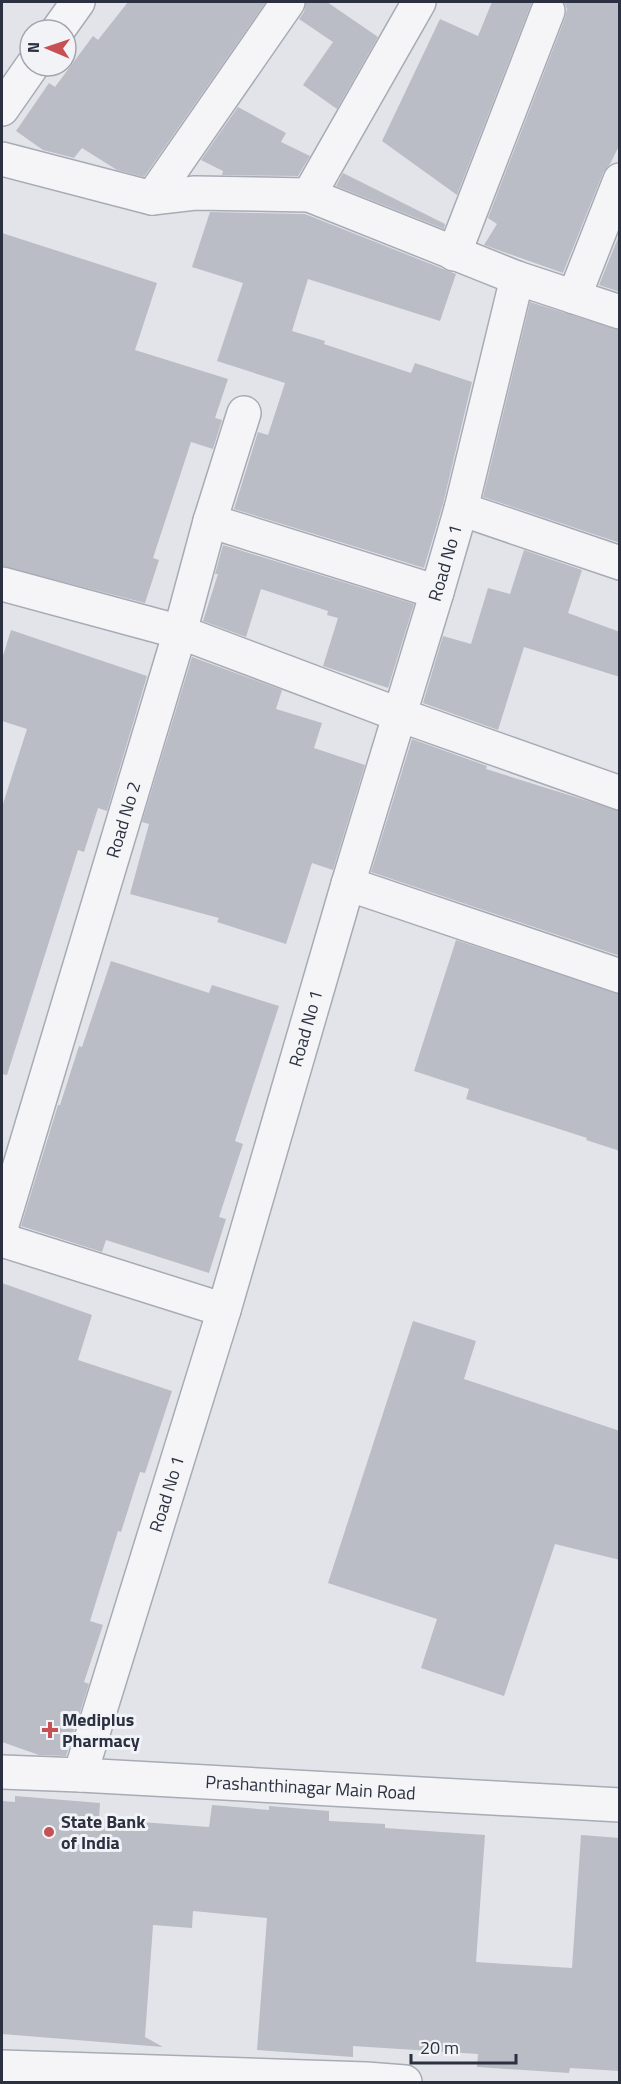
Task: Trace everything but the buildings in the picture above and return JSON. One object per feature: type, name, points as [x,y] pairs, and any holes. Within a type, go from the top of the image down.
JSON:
[{"type":"street","points":[[67,18],[78,2]]},
{"type":"street","points":[[152,198],[288,2]]},
{"type":"street","points":[[309,195],[419,2]]},
{"type":"street","points":[[454,254],[548,11]]},
{"type":"street","points":[[2,109],[24,78]]},
{"type":"street","points":[[2,159],[152,198],[195,193],[309,195],[517,278],[620,312]]},
{"type":"street","points":[[574,297],[620,180]]},
{"type":"street","name":"Road No 1","points":[[80,1775],[224,1310],[348,884],[437,592],[517,278]]},
{"type":"street","name":"Road No 2","points":[[2,1225],[180,632],[210,520],[244,413]]},
{"type":"street","points":[[460,509],[620,563]]},
{"type":"street","points":[[210,520],[437,592]]},
{"type":"street","points":[[2,584],[180,632],[400,715],[620,793]]},
{"type":"street","points":[[348,884],[620,976]]},
{"type":"street","points":[[2,1240],[224,1310]]},
{"type":"street","name":"Prashanthinagar Main Road","points":[[2,1772],[620,1805]]},
{"type":"street","points":[[2,2067],[405,2082]]},
{"type":"place","name":"Mediplus Pharmacy","points":[[50,1730]]},
{"type":"place","name":"State Bank of India","points":[[49,1832]]}]
